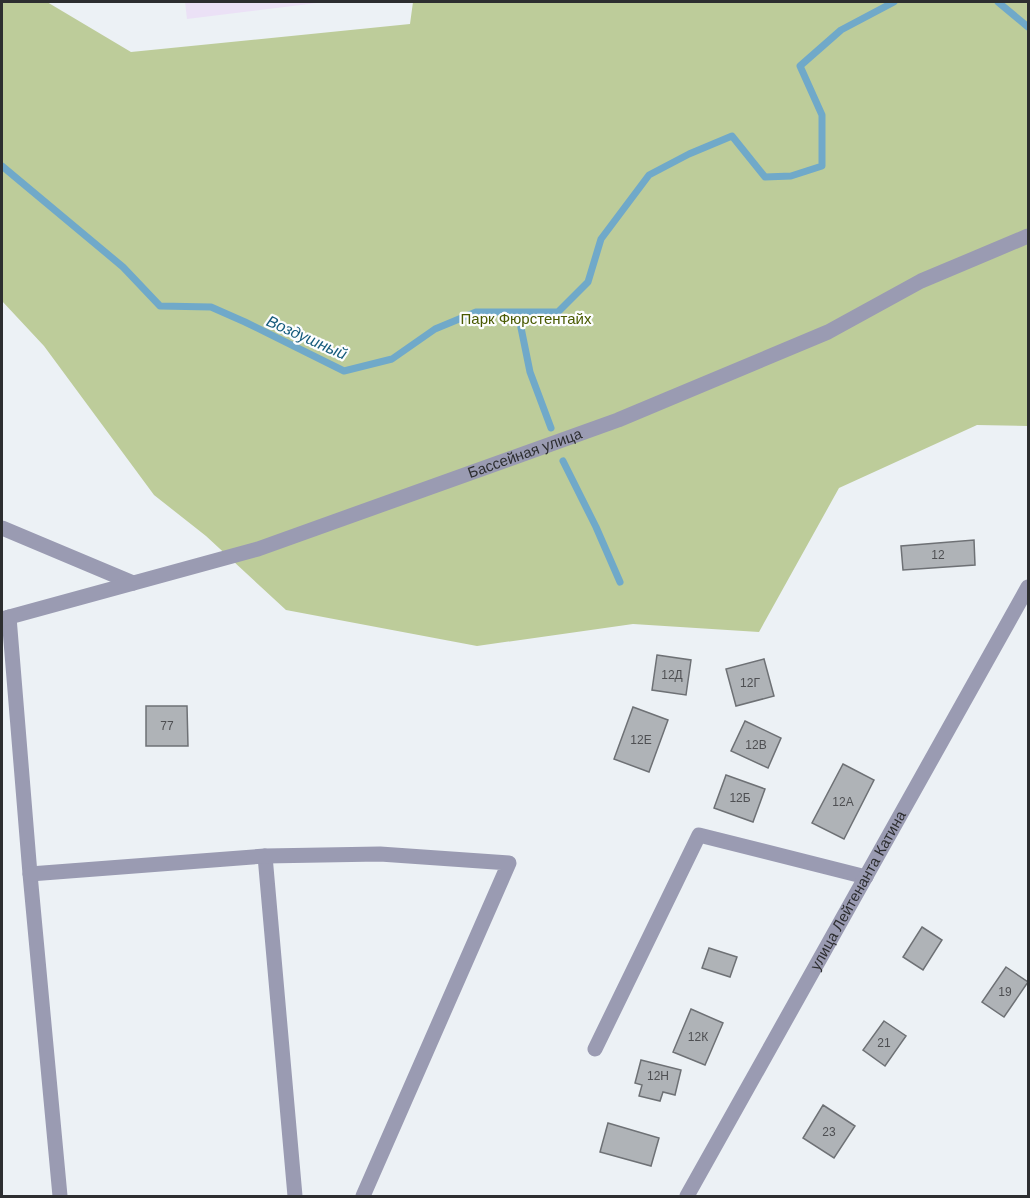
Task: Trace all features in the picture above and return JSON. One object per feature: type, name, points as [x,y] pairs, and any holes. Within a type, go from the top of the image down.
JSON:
[{"type":"street","name":"Бассейная улица","points":[[5,618],[258,549],[618,420],[828,332],[921,281],[1029,236]]},
{"type":"street","points":[[2,528],[133,583]]},
{"type":"street","name":"улица Лейтенанта Катина","points":[[687,1197],[1029,588]]},
{"type":"street","points":[[5,618],[60,1197]]},
{"type":"street","points":[[595,1049],[699,835],[866,878]]},
{"type":"street","points":[[30,874],[266,856],[380,854],[509,863],[363,1197]]},
{"type":"street","points":[[266,856],[295,1197]]},
{"type":"shaded area","points":[[185,2],[325,2],[187,19]]},
{"type":"green space","name":"Парк Фюрстентайх","points":[[2,2],[47,2],[131,52],[410,24],[413,2],[1028,2],[1028,426],[977,425],[839,488],[759,632],[633,624],[477,646],[286,610],[206,536],[154,495],[44,346],[2,301]]},
{"type":"building","points":[[974,540],[975,565],[903,570],[901,546]]},
{"type":"building","points":[[657,655],[691,660],[686,695],[652,690]]},
{"type":"building","points":[[764,659],[774,696],[736,706],[726,669]]},
{"type":"building","points":[[146,706],[187,706],[188,746],[146,746]]},
{"type":"building","points":[[633,707],[668,720],[649,772],[614,759]]},
{"type":"building","points":[[745,721],[781,738],[768,768],[731,751]]},
{"type":"building","points":[[843,764],[874,780],[844,839],[812,823]]},
{"type":"building","points":[[726,775],[765,789],[753,822],[714,808]]},
{"type":"building","points":[[922,927],[942,940],[923,970],[903,957]]},
{"type":"building","points":[[709,948],[737,957],[730,977],[702,968]]},
{"type":"building","points":[[1006,967],[1028,982],[1004,1017],[982,1002]]},
{"type":"building","points":[[691,1009],[723,1023],[705,1065],[673,1052]]},
{"type":"building","points":[[884,1021],[906,1036],[885,1066],[863,1050]]},
{"type":"building","points":[[641,1060],[681,1070],[675,1095],[663,1092],[660,1101],[639,1096],[642,1085],[635,1083]]},
{"type":"building","points":[[823,1105],[855,1126],[834,1158],[803,1138]]},
{"type":"building","points":[[608,1123],[659,1138],[651,1166],[600,1152]]},
{"type":"waterway","name":"Воздушный","points":[[2,166],[123,267],[160,306],[211,307],[344,371],[392,359],[435,329],[476,312],[558,312],[588,282],[601,239],[649,175],[689,154],[732,136],[765,177],[791,176],[822,166],[822,115],[800,66],[841,30],[894,2]]},
{"type":"waterway","name":"Воздушный","points":[[998,2],[1028,27]]},
{"type":"waterway","points":[[518,313],[530,372],[551,428]]},
{"type":"waterway","points":[[563,461],[620,582]]}]
